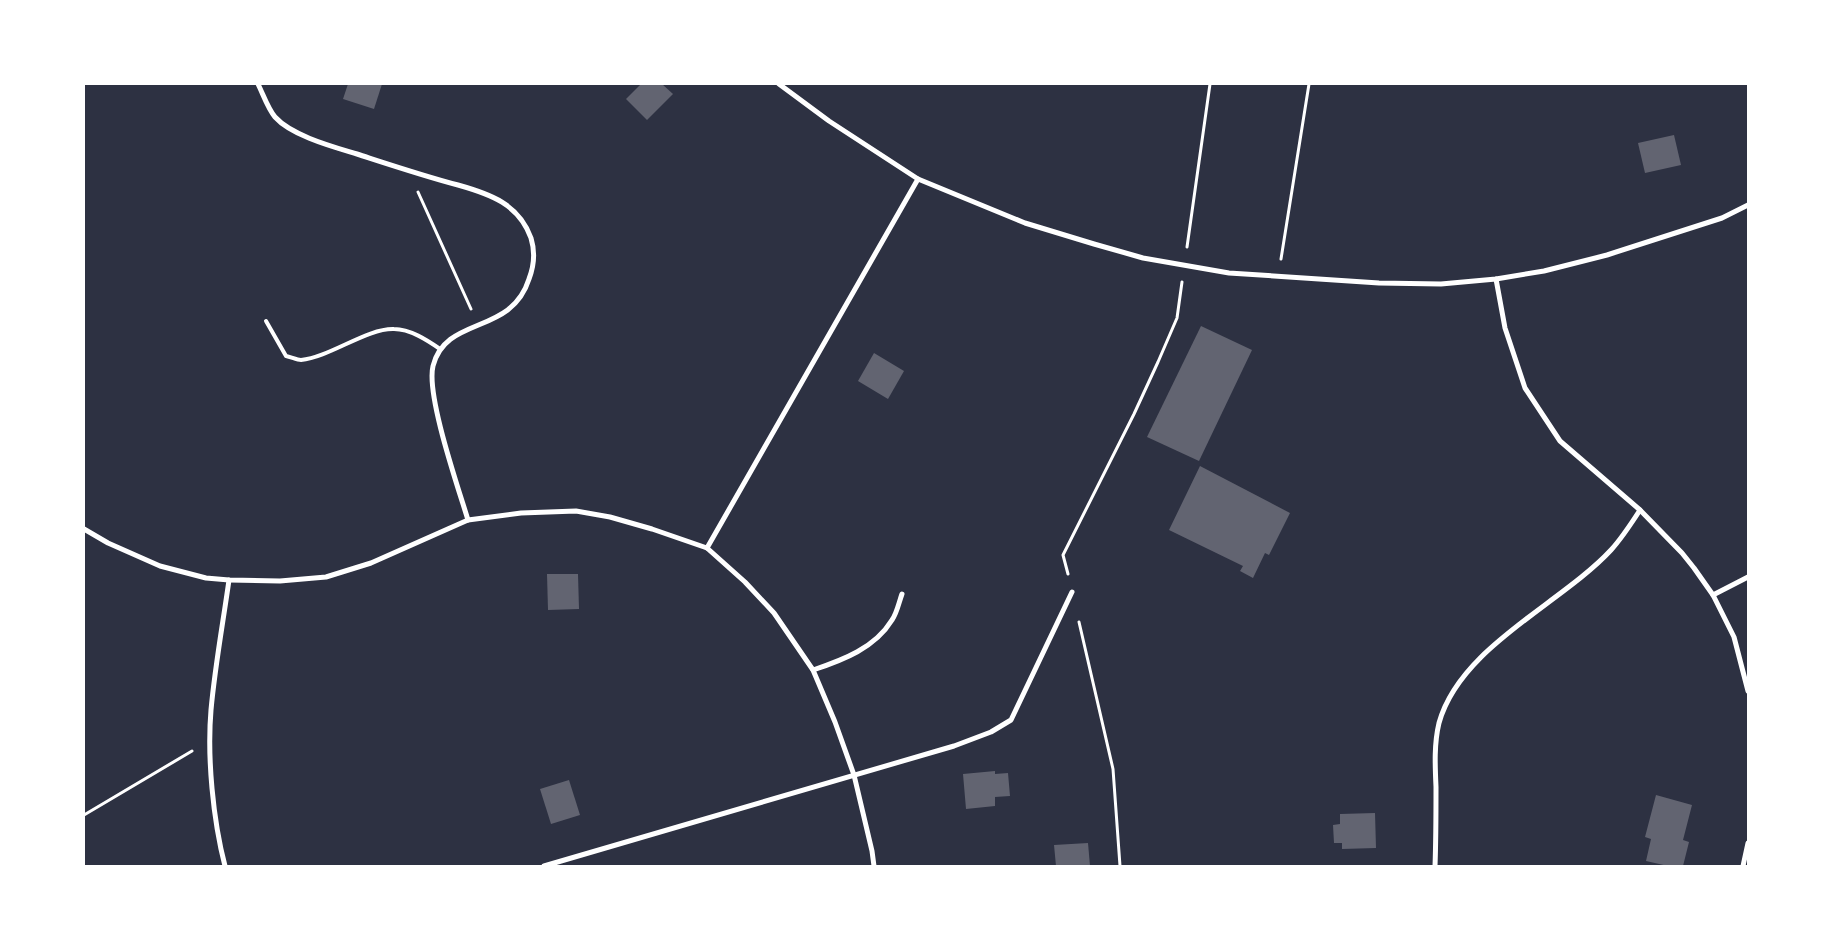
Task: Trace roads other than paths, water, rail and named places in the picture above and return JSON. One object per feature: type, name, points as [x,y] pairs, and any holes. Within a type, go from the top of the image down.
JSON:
[{"type":"street","points":[[258,84],[275,117],[301,135],[408,171],[491,196],[506,203],[527,227],[534,251],[531,273],[523,295],[507,312],[457,335],[440,349],[434,365],[432,376],[433,389],[439,420],[468,520]]},
{"type":"street","points":[[779,84],[829,121],[918,179],[1025,223],[1143,258],[1229,273],[1378,283],[1441,284],[1496,279],[1544,271],[1607,255],[1722,218],[1748,205]]},
{"type":"street","points":[[706,548],[918,179]]},
{"type":"street","points":[[1496,279],[1505,328],[1525,388],[1560,441],[1640,510],[1682,553],[1713,595],[1734,638],[1748,691]]},
{"type":"street","points":[[1435,866],[1435,744],[1444,708],[1477,662],[1500,640],[1610,550],[1640,510]]},
{"type":"street","points":[[84,528],[108,543],[160,566],[206,578],[229,580],[280,581],[326,577],[370,563],[468,520],[521,512],[576,511],[610,517],[652,528],[706,548],[745,582],[774,613],[813,670],[835,722],[854,775],[874,866]]},
{"type":"street","points":[[1713,595],[1748,577]]},
{"type":"street","points":[[225,866],[215,809],[210,740],[215,674],[229,580]]},
{"type":"street","points":[[544,866],[954,746],[991,732],[1011,720],[1072,592]]},
{"type":"street","points":[[813,670],[844,659],[873,642],[892,620],[902,594]]},
{"type":"street","points":[[1743,866],[1748,843]]},
{"type":"lane","points":[[266,321],[286,356],[300,360],[324,353],[378,332],[394,329],[428,340],[440,349]]}]
